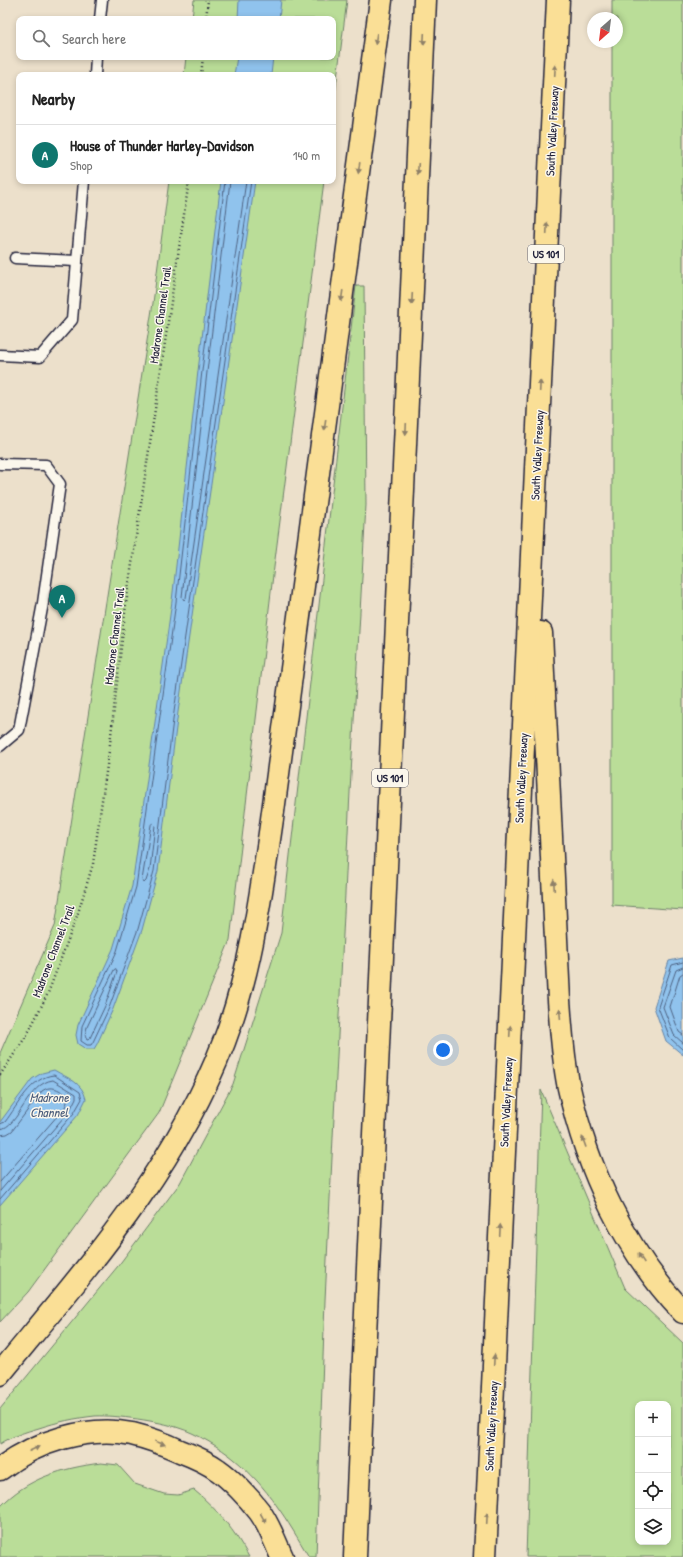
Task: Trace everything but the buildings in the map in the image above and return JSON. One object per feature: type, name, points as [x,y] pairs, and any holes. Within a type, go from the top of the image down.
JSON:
[{"type":"highway","points":[[0,1374],[104,1248],[160,1169],[186,1127],[206,1086],[225,1041],[238,996],[258,912],[272,819],[381,0]]},
{"type":"highway","name":"US 101","points":[[355,1557],[425,0]]},
{"type":"highway","name":"South Valley Freeway","points":[[485,1557],[558,0]]},
{"type":"highway","points":[[534,509],[559,1000],[562,1044],[569,1087],[583,1139],[616,1219],[642,1260],[672,1300],[683,1312]]},
{"type":"highway","points":[[0,1469],[33,1449],[76,1435],[112,1433],[131,1434],[148,1439],[195,1457],[219,1470],[259,1511],[282,1557]]},
{"type":"lane","points":[[100,16],[102,0]]},
{"type":"lane","points":[[95,72],[96,60]]},
{"type":"lane","points":[[0,355],[40,357],[72,320],[84,184]]},
{"type":"lane","points":[[14,258],[76,261]]},
{"type":"lane","points":[[0,464],[46,466],[60,484],[43,603],[19,730],[0,746]]},
{"type":"path","points":[[206,16],[208,0]]},
{"type":"path","points":[[201,72],[202,60]]},
{"type":"path","name":"Madrone Channel Trail","points":[[0,1076],[27,1035],[48,993],[77,916],[93,864],[110,744],[126,604],[189,184]]},
{"type":"green space","points":[[194,0],[347,0],[336,86],[336,72],[184,72],[186,60],[336,60],[336,16],[192,16]]},
{"type":"green space","points":[[612,0],[683,0],[683,910],[612,905],[612,48],[623,48],[623,12],[612,12]]},
{"type":"green space","points":[[169,184],[324,184],[273,575],[230,940],[159,1113],[28,1292],[0,1322],[0,1053],[55,926],[153,303]]},
{"type":"green space","points":[[356,286],[364,286],[366,505],[325,1300],[316,1557],[309,1557],[285,1517],[257,1481],[229,1455],[193,1433],[171,1425],[149,1421],[114,1416],[95,1416],[67,1420],[46,1426],[19,1434],[0,1444],[0,1409],[118,1266],[180,1183],[233,1084],[281,933]]},
{"type":"green space","points":[[541,1090],[625,1288],[683,1343],[683,1557],[526,1557]]},
{"type":"green space","points":[[101,1463],[118,1465],[135,1484],[164,1494],[178,1495],[194,1490],[225,1521],[238,1538],[249,1557],[0,1557],[0,1507],[22,1489],[46,1476],[59,1471]]},
{"type":"water","points":[[239,0],[281,0],[279,16],[238,16]]},
{"type":"water","points":[[236,60],[273,60],[271,72],[234,72]]},
{"type":"water","points":[[221,184],[255,184],[178,712],[158,871],[142,930],[113,1009],[94,1049],[86,1049],[78,1044],[76,1035],[78,1025],[113,949],[132,886],[172,601]]},
{"type":"water","points":[[683,958],[683,1055],[666,1041],[654,1007],[669,961]]},
{"type":"water","name":"Madrone Channel","points":[[54,1070],[78,1085],[84,1093],[86,1099],[78,1115],[0,1205],[0,1122],[32,1079],[42,1073]]},
{"type":"place","name":"House of Thunder Harley-Davidson","points":[[62,618]]}]
